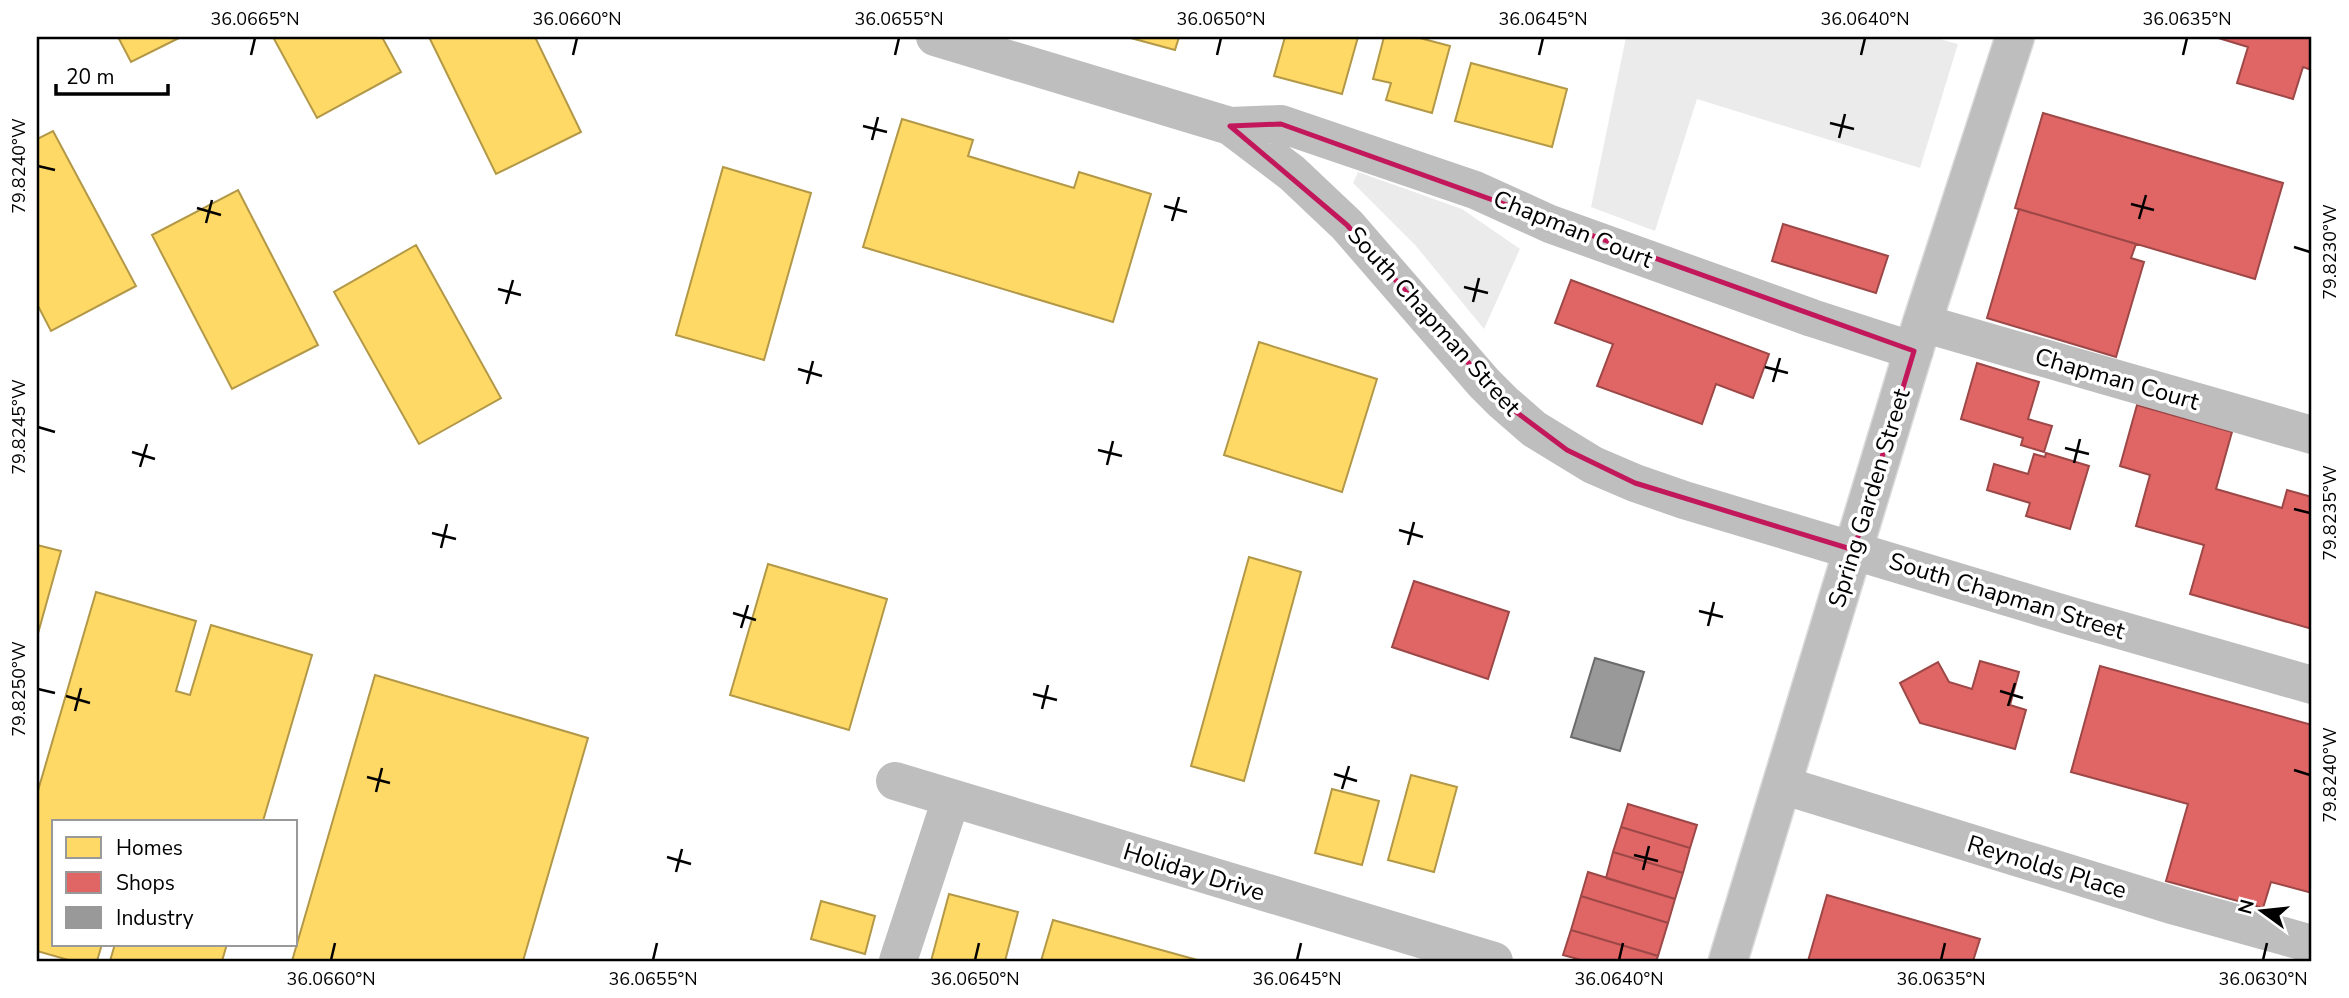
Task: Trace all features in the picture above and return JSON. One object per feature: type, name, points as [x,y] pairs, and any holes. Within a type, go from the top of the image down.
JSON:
[{"type":"street","name":"South Chapman Street","points":[[935,37],[1230,126],[1292,173],[1347,225],[1503,402],[1534,429],[1593,465],[1695,504],[2071,617],[2312,685]]},
{"type":"street","name":"Spring Garden Street","points":[[1728,961],[1918,337],[2015,37]]},
{"type":"street","name":"Chapman Court","points":[[1230,126],[1281,124],[1475,190],[1550,224],[1812,318],[1918,337],[2312,435]]},
{"type":"street","name":"Holiday Drive","points":[[895,781],[1494,961]]},
{"type":"street","name":"Reynolds Place","points":[[1782,785],[2175,906],[2312,944]]},
{"type":"street","points":[[898,961],[951,799]]},
{"type":"highlighted area","points":[[1281,124],[1914,351],[1854,550],[1635,483],[1567,450],[1503,402],[1347,225],[1230,126]]},
{"type":"shaded area","points":[[1626,37],[1932,37],[1958,44],[1920,168],[1697,99],[1655,231],[1591,207]]},
{"type":"shaded area","points":[[1358,172],[1462,209],[1520,249],[1484,329],[1416,246],[1353,183]]},
{"type":"building: Homes","points":[[118,37],[181,37],[131,62]]},
{"type":"building: Homes","points":[[273,37],[382,37],[401,72],[317,118]]},
{"type":"building: Homes","points":[[429,37],[535,37],[581,132],[496,174]]},
{"type":"building: Homes","points":[[1127,37],[1179,37],[1175,50]]},
{"type":"building: Homes","points":[[1285,37],[1358,37],[1342,94],[1274,76]]},
{"type":"building: Homes","points":[[1384,37],[1416,37],[1450,46],[1432,113],[1386,100],[1391,83],[1373,79]]},
{"type":"building: Homes","points":[[1471,63],[1567,89],[1552,147],[1455,121]]},
{"type":"building: Homes","points":[[902,119],[973,140],[968,156],[1074,188],[1079,172],[1151,194],[1113,322],[863,247]]},
{"type":"building: Homes","points":[[53,131],[136,286],[51,331],[37,304],[37,139]]},
{"type":"building: Homes","points":[[723,167],[811,193],[764,360],[676,335]]},
{"type":"building: Homes","points":[[238,190],[318,345],[232,389],[152,235]]},
{"type":"building: Homes","points":[[416,245],[501,398],[419,444],[334,292]]},
{"type":"building: Homes","points":[[1259,342],[1377,379],[1342,492],[1224,455]]},
{"type":"building: Homes","points":[[37,545],[61,551],[37,637]]},
{"type":"building: Homes","points":[[1249,557],[1301,572],[1244,781],[1191,766]]},
{"type":"building: Homes","points":[[768,564],[887,599],[849,730],[730,695]]},
{"type":"building: Homes","points":[[96,592],[196,621],[176,691],[190,695],[211,625],[312,655],[263,820],[52,820],[52,946],[101,946],[97,961],[72,961],[37,951],[37,794]]},
{"type":"building: Homes","points":[[375,675],[588,738],[523,961],[292,961]]},
{"type":"building: Homes","points":[[1411,775],[1457,787],[1434,872],[1388,860]]},
{"type":"building: Homes","points":[[1332,789],[1379,801],[1362,865],[1315,853]]},
{"type":"building: Homes","points":[[949,894],[1018,912],[1005,961],[931,961]]},
{"type":"building: Homes","points":[[821,901],[875,916],[865,954],[811,939]]},
{"type":"building: Homes","points":[[1053,920],[1201,961],[1041,961]]},
{"type":"building: Homes","points":[[114,946],[226,946],[222,961],[110,961]]},
{"type":"building: Shops","points":[[2215,37],[2312,37],[2312,70],[2303,67],[2293,99],[2237,83],[2248,47]]},
{"type":"building: Shops","points":[[2043,113],[2283,183],[2255,279],[2015,208]]},
{"type":"building: Shops","points":[[2019,209],[2136,244],[2131,258],[2144,262],[2116,357],[1987,318]]},
{"type":"building: Shops","points":[[1783,224],[1888,256],[1876,293],[1772,261]]},
{"type":"building: Shops","points":[[1571,280],[1769,354],[1753,398],[1716,384],[1702,424],[1597,386],[1613,344],[1555,323]]},
{"type":"building: Shops","points":[[1977,363],[2039,382],[2028,419],[2052,426],[2044,452],[2021,445],[2023,438],[1961,419]]},
{"type":"building: Shops","points":[[2137,405],[2232,432],[2216,489],[2282,508],[2287,490],[2312,497],[2312,629],[2190,594],[2204,545],[2136,526],[2150,475],[2120,466]]},
{"type":"building: Shops","points":[[2046,453],[2089,466],[2070,529],[2026,516],[2030,503],[1987,490],[1994,464],[2028,474],[2034,454],[2045,457]]},
{"type":"building: Shops","points":[[1414,581],[1509,612],[1488,679],[1392,647]]},
{"type":"building: Shops","points":[[1980,661],[2019,672],[2010,705],[2026,710],[2015,749],[1920,723],[1900,683],[1938,662],[1949,682],[1972,689]]},
{"type":"building: Shops","points":[[2100,666],[2312,725],[2312,893],[2271,882],[2263,908],[2166,881],[2188,804],[2071,772]]},
{"type":"building: Shops","points":[[1628,804],[1697,825],[1690,848],[1621,827]]},
{"type":"building: Shops","points":[[1621,827],[1690,848],[1683,873],[1613,852]]},
{"type":"building: Shops","points":[[1613,852],[1683,873],[1675,899],[1606,878]]},
{"type":"building: Shops","points":[[1588,872],[1675,899],[1668,923],[1581,896]]},
{"type":"building: Shops","points":[[1827,895],[1980,939],[1973,961],[1808,961]]},
{"type":"building: Shops","points":[[1581,896],[1668,923],[1658,956],[1571,930]]},
{"type":"building: Shops","points":[[1571,930],[1658,956],[1656,961],[1585,961],[1563,955]]},
{"type":"building: Industry","points":[[1595,658],[1644,672],[1620,751],[1571,737]]}]
